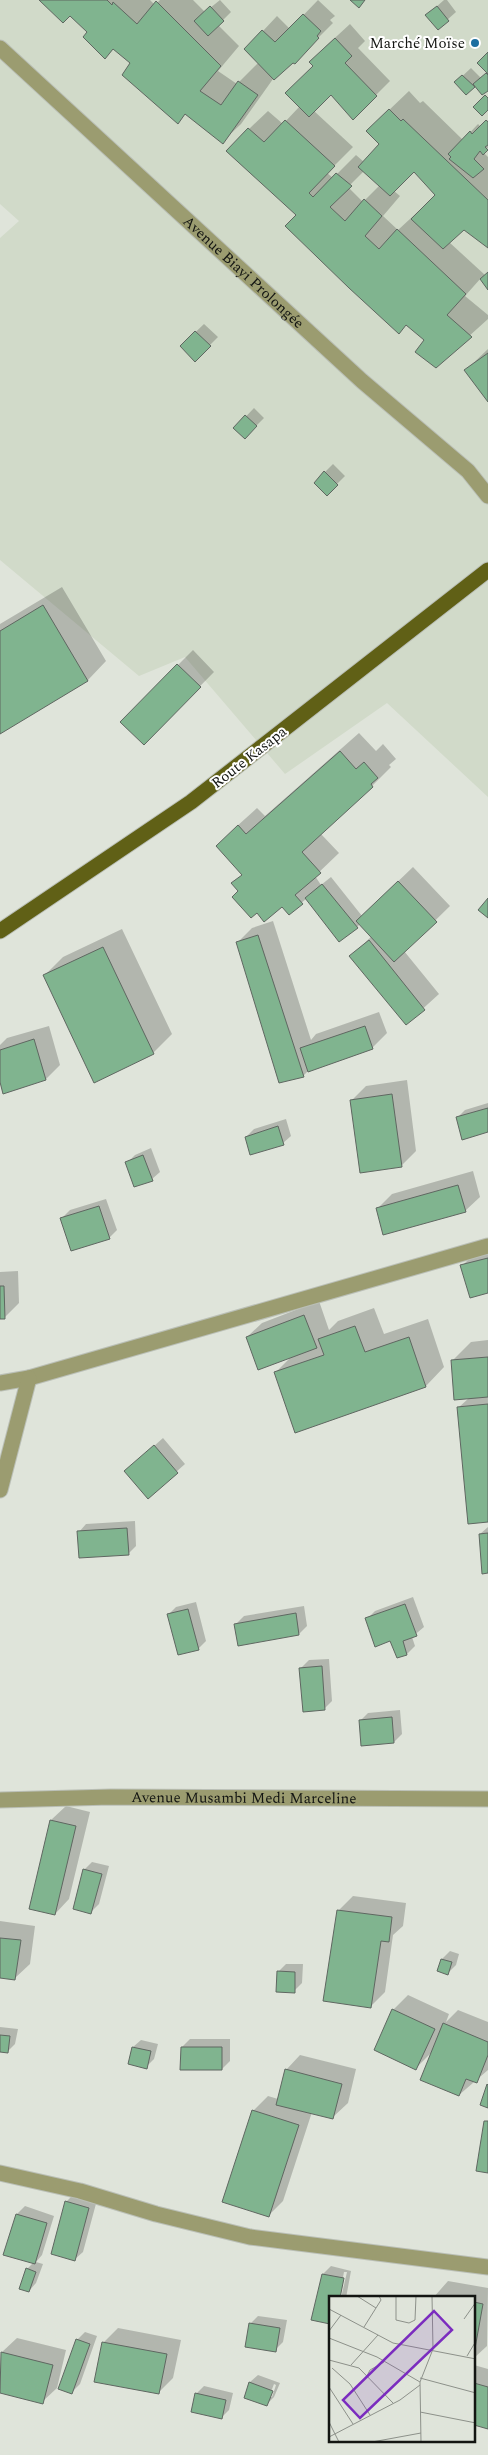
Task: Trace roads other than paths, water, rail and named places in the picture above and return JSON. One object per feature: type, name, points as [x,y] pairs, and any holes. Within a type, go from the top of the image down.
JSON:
[{"type":"main road","name":"Route Kasapa","points":[[0,931],[191,802],[488,570]]},
{"type":"street","name":"Avenue Biayi Prolongée","points":[[0,48],[362,381],[468,471],[488,496]]},
{"type":"street","points":[[0,1383],[29,1378],[488,1246]]},
{"type":"street","points":[[0,1490],[29,1378]]},
{"type":"street","name":"Avenue Musambi Medi Marceline","points":[[0,1800],[111,1797],[488,1799]]},
{"type":"street","points":[[0,2174],[80,2191],[156,2214],[250,2237],[488,2267]]},
{"type":"place","name":"Marché Moïse","points":[[475,43]]}]
